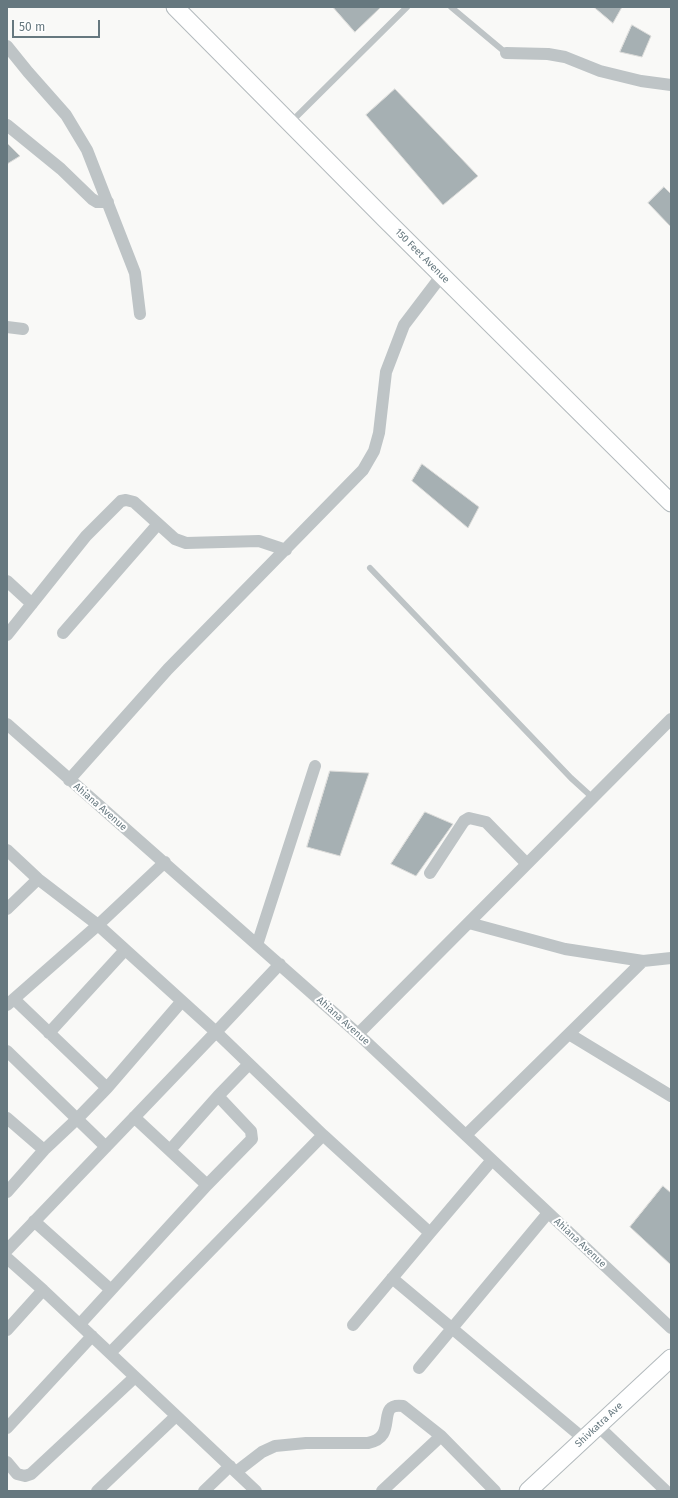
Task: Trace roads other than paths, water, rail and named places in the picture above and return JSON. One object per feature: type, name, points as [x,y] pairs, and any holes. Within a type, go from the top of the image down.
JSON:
[{"type":"street","name":"150 Feet Avenue","points":[[175,7],[671,502]]},
{"type":"street","points":[[7,46],[66,115],[87,150],[135,274],[140,314]]},
{"type":"street","points":[[506,53],[548,54],[565,57],[600,71],[634,79],[671,85]]},
{"type":"street","points":[[7,126],[61,169],[92,200],[97,202],[108,202]]},
{"type":"street","points":[[69,780],[168,669],[363,470],[374,451],[379,433],[386,372],[404,325],[442,275]]},
{"type":"street","points":[[7,327],[23,329]]},
{"type":"street","points":[[7,636],[86,536],[121,501],[126,500],[134,502],[176,539],[186,544],[259,541],[286,550]]},
{"type":"street","points":[[63,633],[158,524]]},
{"type":"street","points":[[7,581],[32,604]]},
{"type":"street","points":[[358,1034],[671,719]]},
{"type":"street","name":"Ahiana Avenue","points":[[7,724],[358,1034],[671,1328]]},
{"type":"street","points":[[258,945],[315,766]]},
{"type":"street","points":[[430,873],[464,821],[469,818],[486,822],[527,864]]},
{"type":"street","points":[[7,850],[38,879],[98,925],[216,1032],[323,1135],[430,1233]]},
{"type":"street","points":[[107,1088],[49,1033],[10,1002],[98,925],[165,862]]},
{"type":"street","points":[[7,909],[38,879]]},
{"type":"street","points":[[469,923],[565,949],[643,961],[671,958]]},
{"type":"street","points":[[49,1033],[125,950]]},
{"type":"street","points":[[466,1135],[643,961]]},
{"type":"street","points":[[7,1250],[280,964]]},
{"type":"street","points":[[8,1190],[44,1150],[107,1088],[182,1002]]},
{"type":"street","points":[[569,1034],[671,1096]]},
{"type":"street","points":[[7,1052],[106,1146]]},
{"type":"street","points":[[170,1150],[249,1064]]},
{"type":"street","points":[[80,1324],[207,1185],[252,1139],[251,1131],[218,1096]]},
{"type":"street","points":[[134,1117],[207,1185]]},
{"type":"street","points":[[7,1118],[44,1150]]},
{"type":"street","points":[[110,1353],[323,1135]]},
{"type":"street","points":[[353,1325],[492,1160]]},
{"type":"street","points":[[419,1368],[548,1213]]},
{"type":"street","points":[[34,1221],[111,1290]]},
{"type":"street","points":[[7,1258],[80,1324],[256,1491]]},
{"type":"street","points":[[392,1278],[584,1439]]},
{"type":"street","points":[[7,1330],[43,1290]]},
{"type":"street","points":[[7,1428],[92,1336]]},
{"type":"street","name":"Shivkatra Ave","points":[[528,1491],[671,1358]]},
{"type":"street","points":[[7,1462],[17,1474],[25,1476],[31,1474],[135,1377]]},
{"type":"street","points":[[204,1491],[233,1469],[275,1446],[306,1443],[376,1442],[382,1438],[385,1432],[388,1412],[392,1407],[397,1405],[403,1406],[441,1436],[495,1491]]},
{"type":"street","points":[[97,1491],[176,1416]]},
{"type":"street","points":[[598,1426],[666,1491]]},
{"type":"street","points":[[382,1491],[441,1436]]},
{"type":"lane","points":[[290,123],[407,7]]},
{"type":"lane","points":[[451,7],[506,53]]},
{"type":"lane","points":[[370,568],[566,772],[593,798]]}]
